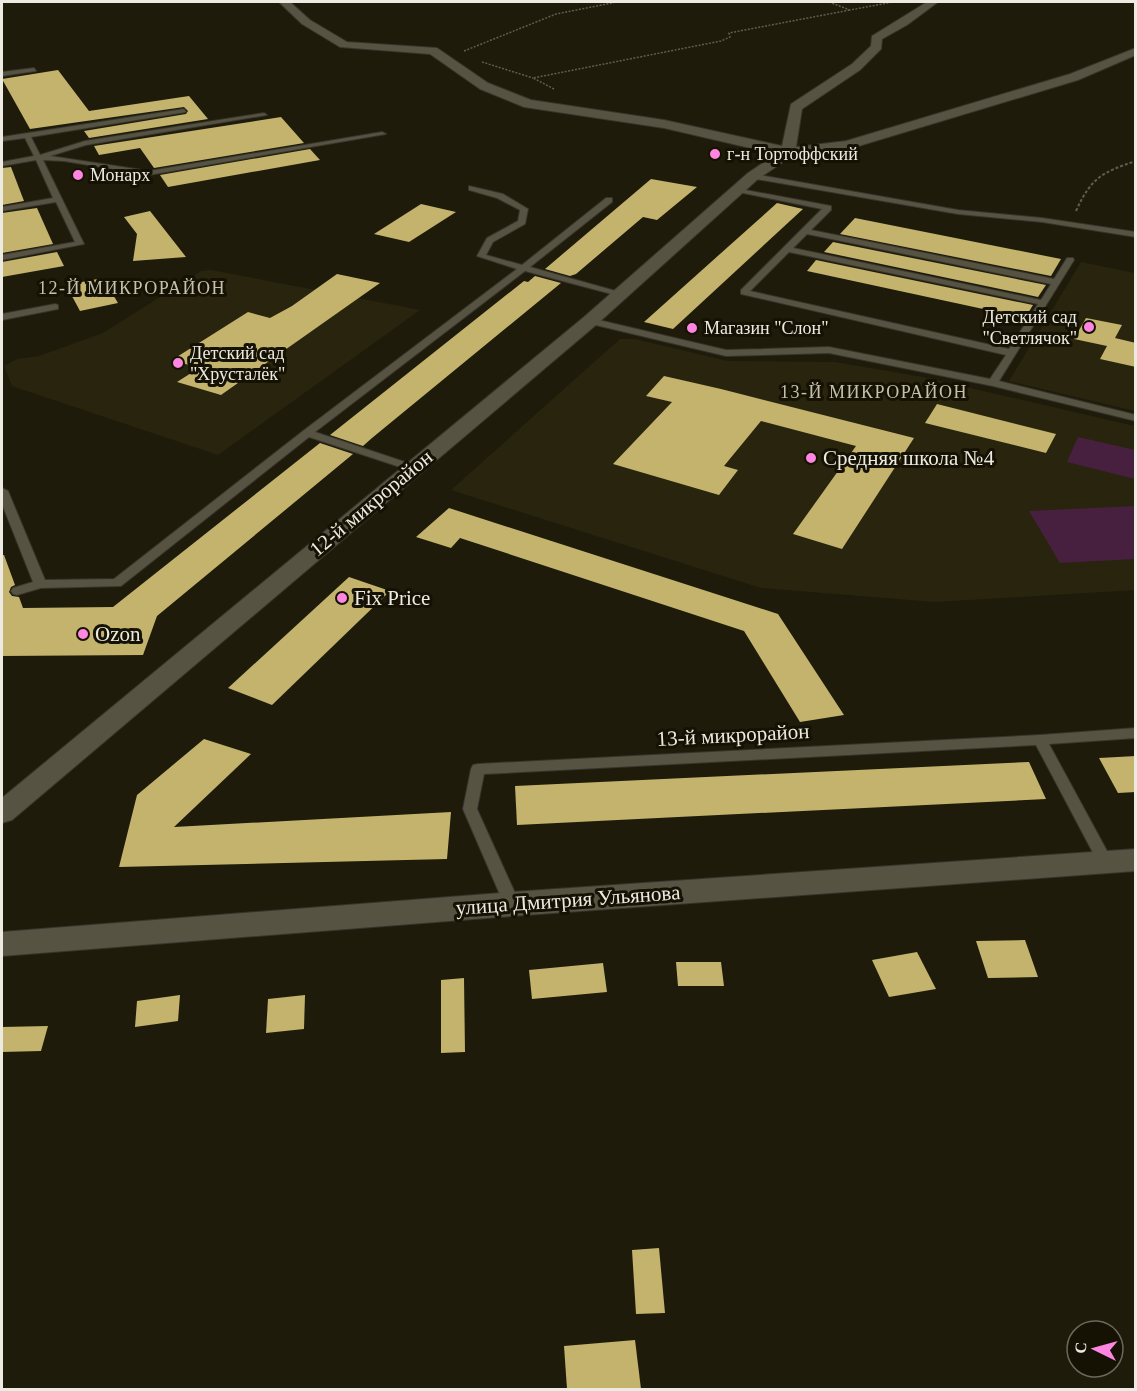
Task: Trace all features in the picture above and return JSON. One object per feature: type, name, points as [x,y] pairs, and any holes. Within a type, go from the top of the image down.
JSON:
[{"type":"street","points":[[284,2],[306,22],[344,45],[433,51],[484,86],[529,104],[664,124],[788,152],[848,145],[1074,77],[1136,51]]},
{"type":"street","points":[[788,152],[796,107],[856,68],[877,47],[876,38],[933,2]]},
{"type":"street","name":"12-й микрорайон","points":[[2,813],[591,321],[746,183],[788,152]]},
{"type":"street","name":"улица Дмитрия Ульянова","points":[[2,944],[512,904],[1136,860]]},
{"type":"lane","points":[[2,74],[34,70]]},
{"type":"lane","points":[[2,139],[184,111]]},
{"type":"lane","points":[[2,164],[38,158],[85,143],[264,115]]},
{"type":"lane","points":[[38,158],[64,159],[149,173],[382,134]]},
{"type":"lane","points":[[2,258],[80,244],[27,135]]},
{"type":"lane","points":[[746,183],[958,212],[1070,224],[1136,235]]},
{"type":"lane","points":[[746,183],[828,208],[744,292],[1012,353]]},
{"type":"lane","points":[[472,188],[500,196],[524,209],[522,222],[490,240],[481,256],[620,295]]},
{"type":"lane","points":[[2,209],[59,199]]},
{"type":"lane","points":[[17,591],[40,584],[117,583],[609,200]]},
{"type":"lane","points":[[805,231],[1056,282]]},
{"type":"lane","points":[[788,249],[1044,303]]},
{"type":"lane","points":[[993,383],[1070,260]]},
{"type":"lane","points":[[2,317],[55,307]]},
{"type":"lane","points":[[591,321],[726,353],[829,350],[993,383],[1136,418]]},
{"type":"lane","points":[[307,433],[413,468]]},
{"type":"lane","points":[[2,491],[40,584]]},
{"type":"lane","name":"13-й микрорайон","points":[[512,904],[470,809],[478,769],[1136,733]]},
{"type":"lane","points":[[1040,740],[1105,862]]},
{"type":"path","points":[[570,11],[596,2]]},
{"type":"path","points":[[444,59],[556,14],[617,2]]},
{"type":"path","points":[[829,2],[850,10]]},
{"type":"path","points":[[553,89],[533,78],[721,41],[730,37],[729,33],[893,2]]},
{"type":"path","points":[[1070,224],[1084,193],[1105,171],[1136,162]]},
{"type":"shaded area","name":"Детский сад \"Светлячок\"","points":[[1081,262],[1135,273],[1135,411],[1009,381]]},
{"type":"shaded area","name":"Детский сад \"Хрусталёк\"","points":[[211,270],[420,310],[218,455],[12,386],[4,366],[17,359],[39,356],[103,333],[201,271]]},
{"type":"shaded area","name":"Средняя школа №4","points":[[620,339],[635,339],[728,361],[835,362],[923,377],[1135,426],[1135,590],[935,602],[761,588],[451,490]]},
{"type":"shaded area","points":[[1078,437],[1135,450],[1135,479],[1067,462]]},
{"type":"shaded area","points":[[1135,506],[1135,559],[1060,563],[1029,511]]},
{"type":"building","points":[[58,70],[89,111],[189,96],[208,119],[89,138],[84,131],[186,114],[188,111],[184,107],[30,129],[2,79]]},
{"type":"building","points":[[281,117],[304,143],[154,168],[140,148],[99,155],[94,146]]},
{"type":"building","points":[[310,149],[320,160],[168,187],[160,175]]},
{"type":"building","points":[[11,167],[24,201],[2,205],[2,168]]},
{"type":"building","points":[[651,179],[697,187],[657,220],[643,217],[576,274],[570,276],[545,269]]},
{"type":"building","points":[[777,203],[803,209],[673,329],[644,322]]},
{"type":"building","points":[[421,204],[456,212],[409,242],[374,234]]},
{"type":"building","points":[[37,208],[53,244],[2,253],[2,213]]},
{"type":"building","points":[[150,211],[186,257],[133,261],[137,234],[124,217]]},
{"type":"building","points":[[855,218],[1061,259],[1051,276],[840,234]]},
{"type":"building","points":[[833,242],[1046,285],[1038,297],[824,252]]},
{"type":"building","points":[[57,252],[64,266],[2,277],[2,262]]},
{"type":"building","points":[[816,260],[1033,305],[1025,318],[807,271]]},
{"type":"building","points":[[337,274],[380,283],[221,395],[177,382],[199,368],[172,360],[248,312],[270,318],[292,306]]},
{"type":"building","points":[[535,276],[561,283],[363,446],[330,435],[524,281],[528,282]]},
{"type":"building","points":[[103,278],[118,303],[80,311],[66,285]]},
{"type":"building","points":[[1086,318],[1122,325],[1115,338],[1136,343],[1136,367],[1100,359],[1107,346],[1074,339]]},
{"type":"building","points":[[664,376],[914,438],[842,549],[793,534],[856,446],[761,421],[724,466],[738,470],[719,495],[613,464],[672,402],[646,396]]},
{"type":"building","points":[[937,404],[1056,434],[1046,453],[925,423]]},
{"type":"building","points":[[320,443],[353,454],[157,616],[143,655],[2,656],[2,555],[4,555],[15,585],[9,592],[12,596],[19,597],[23,608],[113,607]]},
{"type":"building","points":[[449,508],[778,614],[844,715],[800,722],[744,631],[460,538],[451,548],[416,537]]},
{"type":"building","points":[[349,577],[390,591],[272,705],[228,688]]},
{"type":"building","points":[[204,739],[251,754],[174,827],[451,812],[447,859],[119,867],[137,795]]},
{"type":"building","points":[[1136,756],[1136,792],[1118,793],[1099,758]]},
{"type":"building","points":[[1029,762],[1046,799],[517,825],[515,786]]},
{"type":"building","points":[[1025,940],[1038,977],[988,978],[976,941]]},
{"type":"building","points":[[917,952],[936,989],[889,997],[872,960]]},
{"type":"building","points":[[676,962],[721,962],[724,986],[678,986]]},
{"type":"building","points":[[603,963],[607,992],[532,999],[529,970]]},
{"type":"building","points":[[464,978],[465,1052],[441,1053],[441,980]]},
{"type":"building","points":[[180,995],[178,1021],[135,1027],[137,1001]]},
{"type":"building","points":[[305,995],[304,1029],[266,1033],[268,999]]},
{"type":"building","points":[[48,1026],[41,1051],[2,1052],[2,1027]]},
{"type":"building","points":[[659,1248],[665,1313],[636,1314],[632,1250]]},
{"type":"building","points":[[635,1340],[641,1389],[567,1389],[564,1346]]},
{"type":"place","name":"г-н Тортоффский","points":[[715,154]]},
{"type":"place","name":"Монарх","points":[[78,175]]},
{"type":"place","name":"Детский сад \"Светлячок\"","points":[[1089,327]]},
{"type":"place","name":"Магазин \"Слон\"","points":[[692,328]]},
{"type":"place","name":"Детский сад \"Хрусталёк\"","points":[[178,363]]},
{"type":"place","name":"Средняя школа №4","points":[[811,458]]},
{"type":"place","name":"Fix Price","points":[[342,598]]},
{"type":"place","name":"Ozon","points":[[83,634]]},
{"type":"district","name":"12-Й МИКРОРАЙОН","points":[[132,288]]},
{"type":"district","name":"13-Й МИКРОРАЙОН","points":[[874,392]]}]
